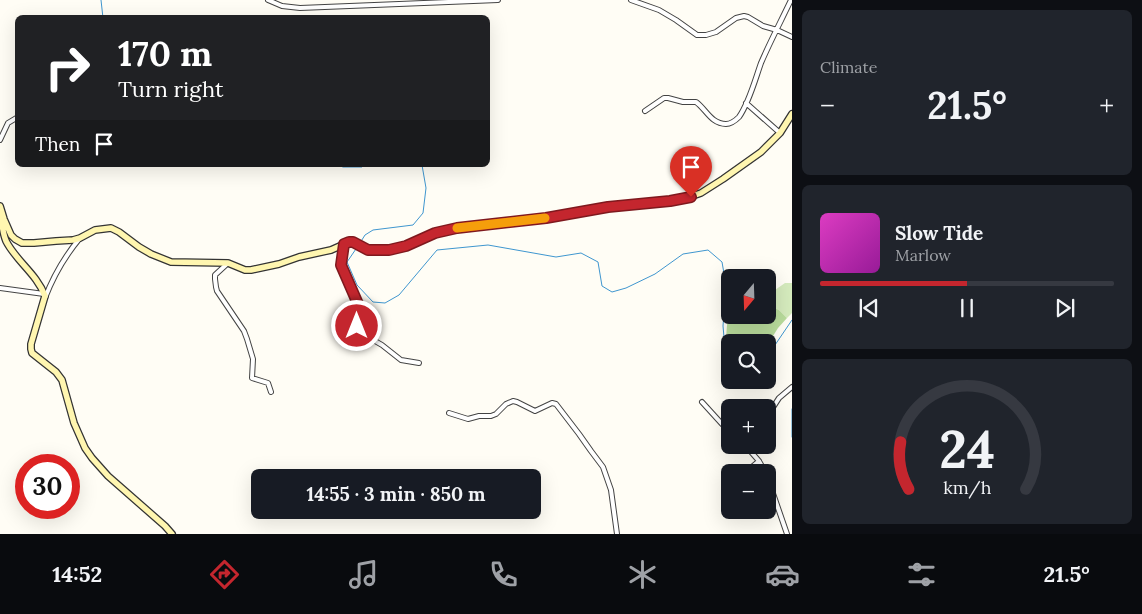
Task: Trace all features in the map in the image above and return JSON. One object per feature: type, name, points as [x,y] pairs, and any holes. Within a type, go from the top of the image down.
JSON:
[{"type":"main road","points":[[0,206],[11,234],[22,243],[73,240],[95,230],[111,228],[145,250],[171,262],[228,263],[246,270],[256,269],[331,250],[349,242],[353,242],[368,250],[389,250],[406,246],[435,233],[457,228],[546,218],[622,205],[684,199],[701,193],[761,152],[780,132],[792,114]]},
{"type":"main road","points":[[0,213],[6,241],[38,282],[44,298],[32,344],[32,353],[56,372],[62,380],[74,423],[85,448],[92,458],[108,476],[172,534]]},
{"type":"street","points":[[268,0],[282,6],[300,8],[498,0]]},
{"type":"street","points":[[631,0],[659,10],[698,35],[716,32],[736,18],[744,16],[765,27],[792,37]]},
{"type":"street","points":[[645,111],[665,98],[683,102],[696,102],[713,120],[724,124],[729,124],[736,120],[746,103],[762,61],[791,0]]},
{"type":"street","points":[[746,103],[780,132]]},
{"type":"street","points":[[0,140],[8,123],[15,119]]},
{"type":"street","points":[[0,238],[6,241]]},
{"type":"street","points":[[0,288],[44,298],[65,259],[80,238]]},
{"type":"street","points":[[344,244],[341,265],[358,304],[358,329],[366,337],[382,345],[401,360],[419,363]]},
{"type":"street","points":[[228,263],[216,275],[216,289],[244,331],[253,362],[252,378],[268,383],[271,392]]},
{"type":"street","points":[[776,403],[792,386]]},
{"type":"street","points":[[449,413],[468,419],[496,414],[506,404],[513,401],[535,411],[552,403],[556,404],[606,472],[612,495],[617,534]]},
{"type":"street","points":[[702,402],[721,423]]},
{"type":"street","points":[[753,454],[760,464]]},
{"type":"street","points":[[755,464],[759,461]]},
{"type":"street","points":[[776,502],[787,534]]},
{"type":"green space","points":[[785,283],[792,283],[792,313],[787,318],[776,309],[776,289]]},
{"type":"green space","points":[[776,309],[787,318],[774,334],[726,334],[727,324],[776,324]]},
{"type":"waterway","points":[[101,0],[103,15]]},
{"type":"waterway","points":[[343,167],[362,167]]},
{"type":"waterway","points":[[360,243],[365,235],[373,230],[413,225],[423,213],[426,188],[422,167]]},
{"type":"waterway","points":[[358,246],[347,262],[357,285],[373,302],[385,303],[399,295],[437,250],[488,245],[556,257],[581,253],[598,262],[602,286],[612,292],[626,288],[655,274],[683,254],[708,250],[722,262],[726,285],[724,334]]},
{"type":"waterway","points":[[776,344],[792,320]]},
{"type":"waterway","points":[[792,409],[792,437]]},
{"type":"slow traffic","points":[[457,228],[545,218]]},
{"type":"route","points":[[357,326],[358,304],[341,265],[344,244],[346,243],[353,242],[368,250],[384,251],[406,246],[435,233],[457,228],[546,218],[608,207],[691,197]]}]
